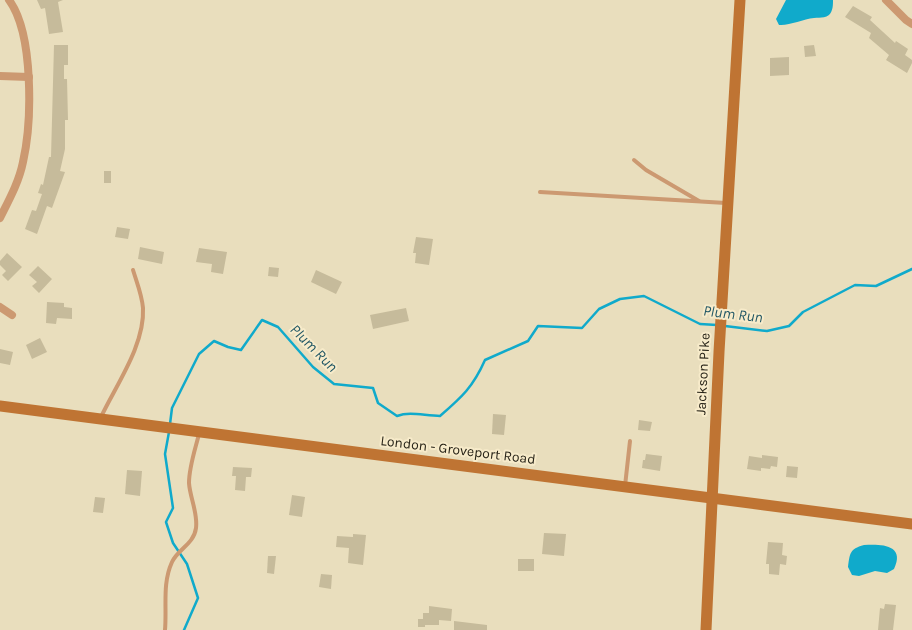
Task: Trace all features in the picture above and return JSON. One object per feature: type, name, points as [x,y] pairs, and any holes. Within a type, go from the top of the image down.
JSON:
[{"type":"main road","name":"Jackson Pike","points":[[706,630],[711,498],[740,0]]},
{"type":"main road","name":"London - Groveport Road","points":[[0,406],[912,524]]},
{"type":"street","points":[[0,218],[12,195],[23,161],[27,127],[29,77],[25,39],[13,5],[9,0]]},
{"type":"street","points":[[886,0],[912,24]]},
{"type":"street","points":[[0,76],[29,77]]},
{"type":"street","points":[[0,307],[12,315]]},
{"type":"lane","points":[[634,160],[646,170],[701,202]]},
{"type":"lane","points":[[540,192],[728,203]]},
{"type":"lane","points":[[100,419],[124,372],[142,327],[143,310],[141,295],[133,270]]},
{"type":"lane","points":[[165,630],[165,585],[172,560],[194,537],[196,530],[189,482],[196,431]]},
{"type":"lane","points":[[625,487],[630,441]]},
{"type":"water","points":[[786,0],[833,0],[830,13],[825,17],[779,25],[776,19]]},
{"type":"water","points":[[864,545],[884,546],[894,550],[897,555],[897,561],[894,569],[887,573],[875,571],[859,576],[852,575],[848,567],[850,555],[855,548]]},
{"type":"building","points":[[37,0],[63,0],[58,2],[63,32],[49,34],[45,8],[41,9]]},
{"type":"building","points":[[853,6],[872,17],[870,20],[895,43],[896,41],[908,49],[905,55],[912,60],[912,63],[907,73],[886,60],[889,55],[869,38],[871,33],[845,17]]},
{"type":"building","points":[[54,45],[68,45],[68,65],[64,65],[64,79],[67,79],[68,120],[65,120],[65,149],[60,171],[65,172],[52,208],[47,206],[37,234],[25,229],[32,210],[36,211],[42,194],[38,193],[41,184],[43,185],[49,157],[51,157]]},
{"type":"building","points":[[814,45],[816,56],[805,57],[804,46]]},
{"type":"building","points":[[789,57],[789,75],[770,76],[770,58]]},
{"type":"building","points":[[104,171],[111,171],[111,183],[104,183]]},
{"type":"building","points":[[117,227],[130,229],[128,239],[115,237]]},
{"type":"building","points":[[416,237],[433,239],[429,265],[415,263],[416,253],[413,253]]},
{"type":"building","points":[[140,247],[164,252],[162,264],[138,259]]},
{"type":"building","points":[[199,248],[227,252],[223,274],[211,272],[212,264],[196,262]]},
{"type":"building","points":[[7,253],[22,267],[8,281],[2,275],[6,271],[0,265],[0,261]]},
{"type":"building","points":[[38,266],[52,279],[39,293],[32,286],[37,282],[29,275]]},
{"type":"building","points":[[269,267],[279,268],[278,277],[268,276]]},
{"type":"building","points":[[316,270],[342,282],[336,294],[311,282]]},
{"type":"building","points":[[47,302],[64,303],[64,307],[72,308],[72,319],[57,318],[56,324],[46,323]]},
{"type":"building","points":[[406,308],[409,321],[373,329],[370,315]]},
{"type":"building","points":[[40,338],[47,352],[32,359],[26,345]]},
{"type":"building","points":[[0,349],[13,352],[10,365],[0,363]]},
{"type":"building","points":[[493,414],[506,415],[504,435],[492,434]]},
{"type":"building","points":[[639,420],[652,422],[650,431],[638,430]]},
{"type":"building","points":[[646,454],[662,456],[660,471],[642,468]]},
{"type":"building","points":[[762,455],[778,457],[777,467],[771,466],[770,469],[761,468],[761,471],[747,469],[749,456],[762,458]]},
{"type":"building","points":[[787,466],[798,467],[797,478],[786,477]]},
{"type":"building","points":[[233,467],[252,468],[251,477],[246,477],[245,491],[235,490],[236,476],[232,476]]},
{"type":"building","points":[[127,470],[142,471],[140,496],[125,494]]},
{"type":"building","points":[[292,495],[305,497],[302,517],[289,515]]},
{"type":"building","points":[[95,497],[105,498],[103,513],[93,512]]},
{"type":"building","points":[[544,533],[566,534],[564,556],[542,554]]},
{"type":"building","points":[[353,534],[366,535],[363,565],[348,563],[349,548],[336,547],[337,536],[353,537]]},
{"type":"building","points":[[768,542],[783,543],[782,555],[787,556],[786,565],[780,564],[779,575],[769,574],[769,564],[766,564]]},
{"type":"building","points":[[268,556],[276,556],[274,574],[267,573]]},
{"type":"building","points":[[518,559],[534,559],[534,571],[518,571]]},
{"type":"building","points":[[321,574],[332,575],[331,589],[319,587]]},
{"type":"building","points":[[885,604],[896,605],[893,630],[878,630],[880,608],[884,609]]},
{"type":"building","points":[[429,606],[452,609],[451,621],[439,620],[439,625],[418,627],[418,619],[423,619],[423,613],[429,613]]},
{"type":"building","points":[[454,621],[487,625],[487,630],[454,630]]},
{"type":"waterway","name":"Plum Run","points":[[725,326],[767,331],[789,326],[803,312],[855,285],[876,286],[912,269]]},
{"type":"waterway","name":"Plum Run","points":[[170,424],[172,408],[199,354],[214,341],[241,350],[262,320],[278,327],[313,367],[334,384],[373,388],[378,403],[397,416],[412,414],[440,416],[466,391],[485,360],[528,341],[538,326],[582,328],[599,309],[620,299],[644,296],[700,324],[717,325]]},
{"type":"waterway","name":"Plum Run","points":[[169,432],[165,454],[173,508],[166,522],[173,543],[187,564],[198,598],[184,630]]}]
